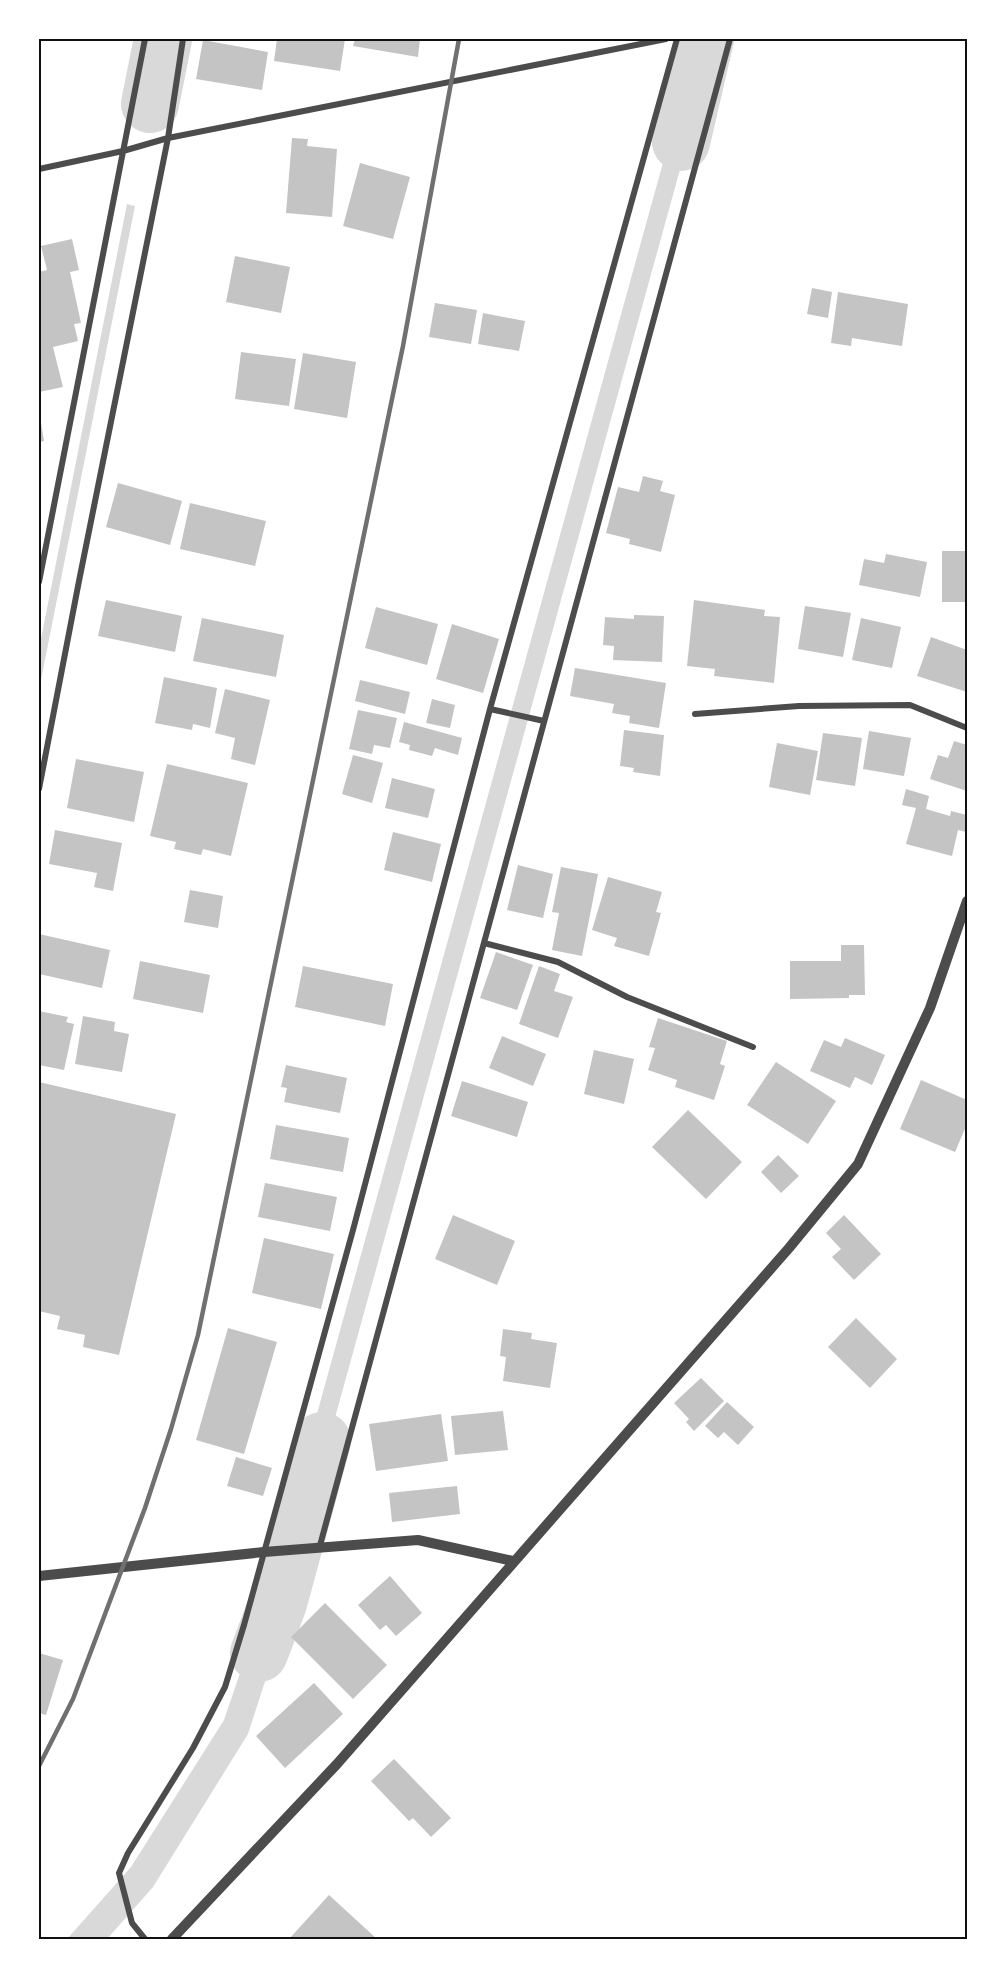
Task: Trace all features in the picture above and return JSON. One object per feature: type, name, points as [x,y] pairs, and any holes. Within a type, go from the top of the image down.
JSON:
[{"type":"street","points":[[39,582],[145,39]]},
{"type":"street","points":[[39,789],[168,138],[183,39]]},
{"type":"street","points":[[39,169],[123,151],[168,138],[666,39]]},
{"type":"street","points":[[145,1939],[132,1923],[119,1873],[128,1853],[193,1748],[225,1687],[269,1552],[490,709],[677,39]]},
{"type":"street","points":[[316,1549],[730,39]]},
{"type":"street","points":[[695,714],[799,706],[910,705],[967,728]]},
{"type":"street","points":[[490,709],[544,721]]},
{"type":"street","points":[[172,1939],[337,1764],[789,1248],[858,1164],[930,1008],[967,901]]},
{"type":"street","points":[[484,943],[558,962],[627,997],[753,1047]]},
{"type":"street","points":[[39,1576],[269,1552],[417,1540],[513,1561]]},
{"type":"shaded area","points":[[157,39],[166,39],[154,104],[145,102]]},
{"type":"shaded area","points":[[710,61],[307,1519],[289,1515],[690,65]]},
{"type":"shaded area","points":[[127,204],[135,206],[39,690],[39,649]]},
{"type":"shaded area","points":[[299,1576],[248,1734],[153,1887],[107,1939],[67,1939],[131,1867],[224,1720],[273,1577]]},
{"type":"building","points":[[277,39],[345,39],[340,71],[274,61]]},
{"type":"building","points":[[355,39],[420,39],[418,57],[353,46]]},
{"type":"building","points":[[203,40],[268,52],[262,90],[196,79]]},
{"type":"building","points":[[292,138],[308,139],[307,146],[337,149],[332,217],[286,213]]},
{"type":"building","points":[[360,163],[410,177],[393,239],[343,226]]},
{"type":"building","points":[[72,239],[79,270],[70,272],[81,323],[74,324],[78,341],[53,347],[63,387],[39,392],[39,272],[47,270],[41,246]]},
{"type":"building","points":[[235,256],[290,267],[281,313],[226,302]]},
{"type":"building","points":[[812,288],[832,292],[828,318],[807,314]]},
{"type":"building","points":[[838,292],[908,304],[902,346],[852,338],[851,346],[831,343]]},
{"type":"building","points":[[435,303],[477,310],[471,344],[429,337]]},
{"type":"building","points":[[483,313],[525,321],[519,351],[478,344]]},
{"type":"building","points":[[241,352],[296,359],[289,406],[235,399]]},
{"type":"building","points":[[303,353],[356,362],[347,418],[294,409]]},
{"type":"building","points":[[39,411],[44,441],[39,442]]},
{"type":"building","points":[[643,476],[663,481],[660,491],[675,495],[661,552],[629,544],[630,539],[606,533],[618,487],[639,492]]},
{"type":"building","points":[[118,483],[182,501],[170,545],[106,527]]},
{"type":"building","points":[[190,503],[266,521],[255,566],[180,549]]},
{"type":"building","points":[[942,551],[967,551],[967,602],[942,602]]},
{"type":"building","points":[[886,554],[927,562],[920,597],[859,585],[864,559],[884,563]]},
{"type":"building","points":[[106,600],[182,616],[175,652],[98,636]]},
{"type":"building","points":[[694,600],[765,610],[764,616],[780,617],[774,683],[714,676],[715,669],[687,666]]},
{"type":"building","points":[[805,606],[851,613],[843,657],[798,649]]},
{"type":"building","points":[[376,607],[438,624],[427,665],[365,648]]},
{"type":"building","points":[[634,615],[664,616],[662,662],[613,660],[614,646],[603,645],[605,617],[634,619]]},
{"type":"building","points":[[202,618],[284,635],[276,677],[193,661]]},
{"type":"building","points":[[861,618],[901,627],[892,668],[852,660]]},
{"type":"building","points":[[452,624],[499,639],[483,693],[436,679]]},
{"type":"building","points":[[931,637],[967,650],[967,692],[917,676]]},
{"type":"building","points":[[575,668],[666,683],[659,728],[629,723],[630,716],[612,713],[614,704],[570,696]]},
{"type":"building","points":[[164,677],[217,688],[210,728],[193,724],[192,730],[155,723]]},
{"type":"building","points":[[360,680],[410,692],[405,714],[355,701]]},
{"type":"building","points":[[225,689],[270,700],[255,765],[231,759],[235,738],[215,733]]},
{"type":"building","points":[[432,699],[455,705],[450,728],[426,723]]},
{"type":"building","points":[[358,710],[397,718],[390,748],[374,745],[372,754],[349,749]]},
{"type":"building","points":[[404,722],[462,738],[458,755],[435,748],[432,756],[409,750],[410,745],[399,742]]},
{"type":"building","points":[[624,730],[664,735],[660,776],[633,772],[634,768],[620,766]]},
{"type":"building","points":[[869,731],[911,738],[904,776],[863,769]]},
{"type":"building","points":[[823,733],[862,738],[855,786],[816,780]]},
{"type":"building","points":[[954,741],[967,745],[967,791],[930,779],[938,755],[948,758]]},
{"type":"building","points":[[777,743],[818,751],[810,795],[769,787]]},
{"type":"building","points":[[353,755],[383,763],[372,803],[342,794]]},
{"type":"building","points":[[76,759],[144,772],[134,822],[67,808]]},
{"type":"building","points":[[167,764],[248,783],[231,856],[203,849],[201,855],[174,849],[176,842],[150,836]]},
{"type":"building","points":[[392,778],[435,789],[428,818],[385,808]]},
{"type":"building","points":[[906,789],[929,796],[926,809],[950,816],[951,811],[967,815],[966,832],[958,830],[952,856],[906,844],[916,808],[902,805]]},
{"type":"building","points":[[55,830],[122,843],[113,891],[94,887],[97,873],[49,864]]},
{"type":"building","points":[[393,832],[441,844],[432,882],[384,870]]},
{"type":"building","points":[[518,865],[553,874],[543,918],[507,910]]},
{"type":"building","points":[[561,867],[598,874],[582,956],[552,950],[559,913],[552,912]]},
{"type":"building","points":[[608,877],[662,892],[656,912],[661,913],[649,956],[614,946],[617,938],[592,930]]},
{"type":"building","points":[[190,890],[223,896],[218,928],[184,922]]},
{"type":"building","points":[[39,934],[110,950],[102,988],[39,974]]},
{"type":"building","points":[[841,945],[864,945],[865,995],[849,995],[849,998],[790,999],[790,961],[841,961]]},
{"type":"building","points":[[496,952],[533,965],[517,1010],[480,998]]},
{"type":"building","points":[[140,961],[210,975],[203,1013],[133,999]]},
{"type":"building","points":[[303,966],[393,984],[385,1026],[295,1007]]},
{"type":"building","points":[[539,966],[560,974],[554,991],[573,997],[558,1038],[519,1024]]},
{"type":"building","points":[[39,1011],[68,1017],[66,1022],[74,1024],[64,1070],[39,1065]]},
{"type":"building","points":[[83,1016],[115,1022],[114,1031],[129,1034],[122,1072],[75,1064]]},
{"type":"building","points":[[658,1018],[727,1041],[720,1064],[725,1066],[714,1100],[675,1087],[677,1080],[648,1070],[655,1048],[649,1047]]},
{"type":"building","points":[[502,1036],[546,1054],[533,1086],[489,1068]]},
{"type":"building","points":[[845,1038],[885,1055],[872,1085],[855,1077],[850,1088],[810,1071],[824,1040],[841,1047]]},
{"type":"building","points":[[594,1050],[634,1059],[624,1104],[584,1094]]},
{"type":"building","points":[[776,1062],[836,1101],[808,1144],[747,1105]]},
{"type":"building","points":[[286,1065],[347,1078],[340,1113],[284,1102],[287,1088],[281,1087]]},
{"type":"building","points":[[921,1080],[967,1100],[967,1124],[955,1152],[900,1129]]},
{"type":"building","points":[[462,1081],[528,1102],[517,1137],[451,1116]]},
{"type":"building","points":[[39,1082],[176,1114],[119,1355],[83,1347],[85,1335],[57,1329],[60,1316],[39,1311]]},
{"type":"building","points":[[688,1110],[742,1162],[706,1199],[652,1147]]},
{"type":"building","points":[[276,1125],[349,1138],[343,1172],[270,1159]]},
{"type":"building","points":[[778,1155],[799,1176],[781,1193],[761,1172]]},
{"type":"building","points":[[265,1183],[337,1197],[330,1231],[258,1217]]},
{"type":"building","points":[[453,1215],[515,1241],[497,1285],[435,1259]]},
{"type":"building","points":[[844,1215],[881,1254],[854,1280],[832,1257],[841,1249],[826,1233]]},
{"type":"building","points":[[264,1238],[334,1254],[321,1309],[252,1293]]},
{"type":"building","points":[[856,1318],[897,1359],[870,1388],[828,1347]]},
{"type":"building","points":[[228,1328],[277,1342],[244,1454],[196,1440]]},
{"type":"building","points":[[503,1329],[532,1333],[531,1339],[557,1343],[550,1388],[503,1381],[506,1357],[500,1356]]},
{"type":"building","points":[[701,1378],[724,1401],[694,1431],[686,1422],[689,1419],[674,1403]]},
{"type":"building","points":[[727,1402],[754,1427],[738,1445],[724,1432],[718,1438],[705,1426]]},
{"type":"building","points":[[503,1411],[508,1450],[455,1455],[451,1416]]},
{"type":"building","points":[[441,1414],[448,1461],[376,1471],[369,1424]]},
{"type":"building","points":[[236,1457],[272,1468],[263,1496],[227,1486]]},
{"type":"building","points":[[457,1486],[460,1514],[392,1522],[389,1493]]},
{"type":"building","points":[[390,1576],[422,1613],[396,1636],[386,1625],[380,1630],[358,1605]]},
{"type":"building","points":[[325,1603],[387,1665],[353,1699],[291,1637]]},
{"type":"building","points":[[39,1653],[63,1660],[46,1715],[39,1713]]},
{"type":"building","points":[[314,1683],[343,1714],[285,1768],[256,1736]]},
{"type":"building","points":[[394,1759],[451,1818],[431,1837],[413,1818],[409,1821],[371,1781]]},
{"type":"building","points":[[329,1895],[377,1939],[289,1939]]},
{"type":"waterway","points":[[150,104],[163,39]]},
{"type":"waterway","points":[[681,142],[705,39]]},
{"type":"waterway","points":[[259,1653],[278,1603],[322,1441]]},
{"type":"railway","points":[[39,1766],[73,1699],[145,1508],[198,1335],[403,346],[459,39]]}]
